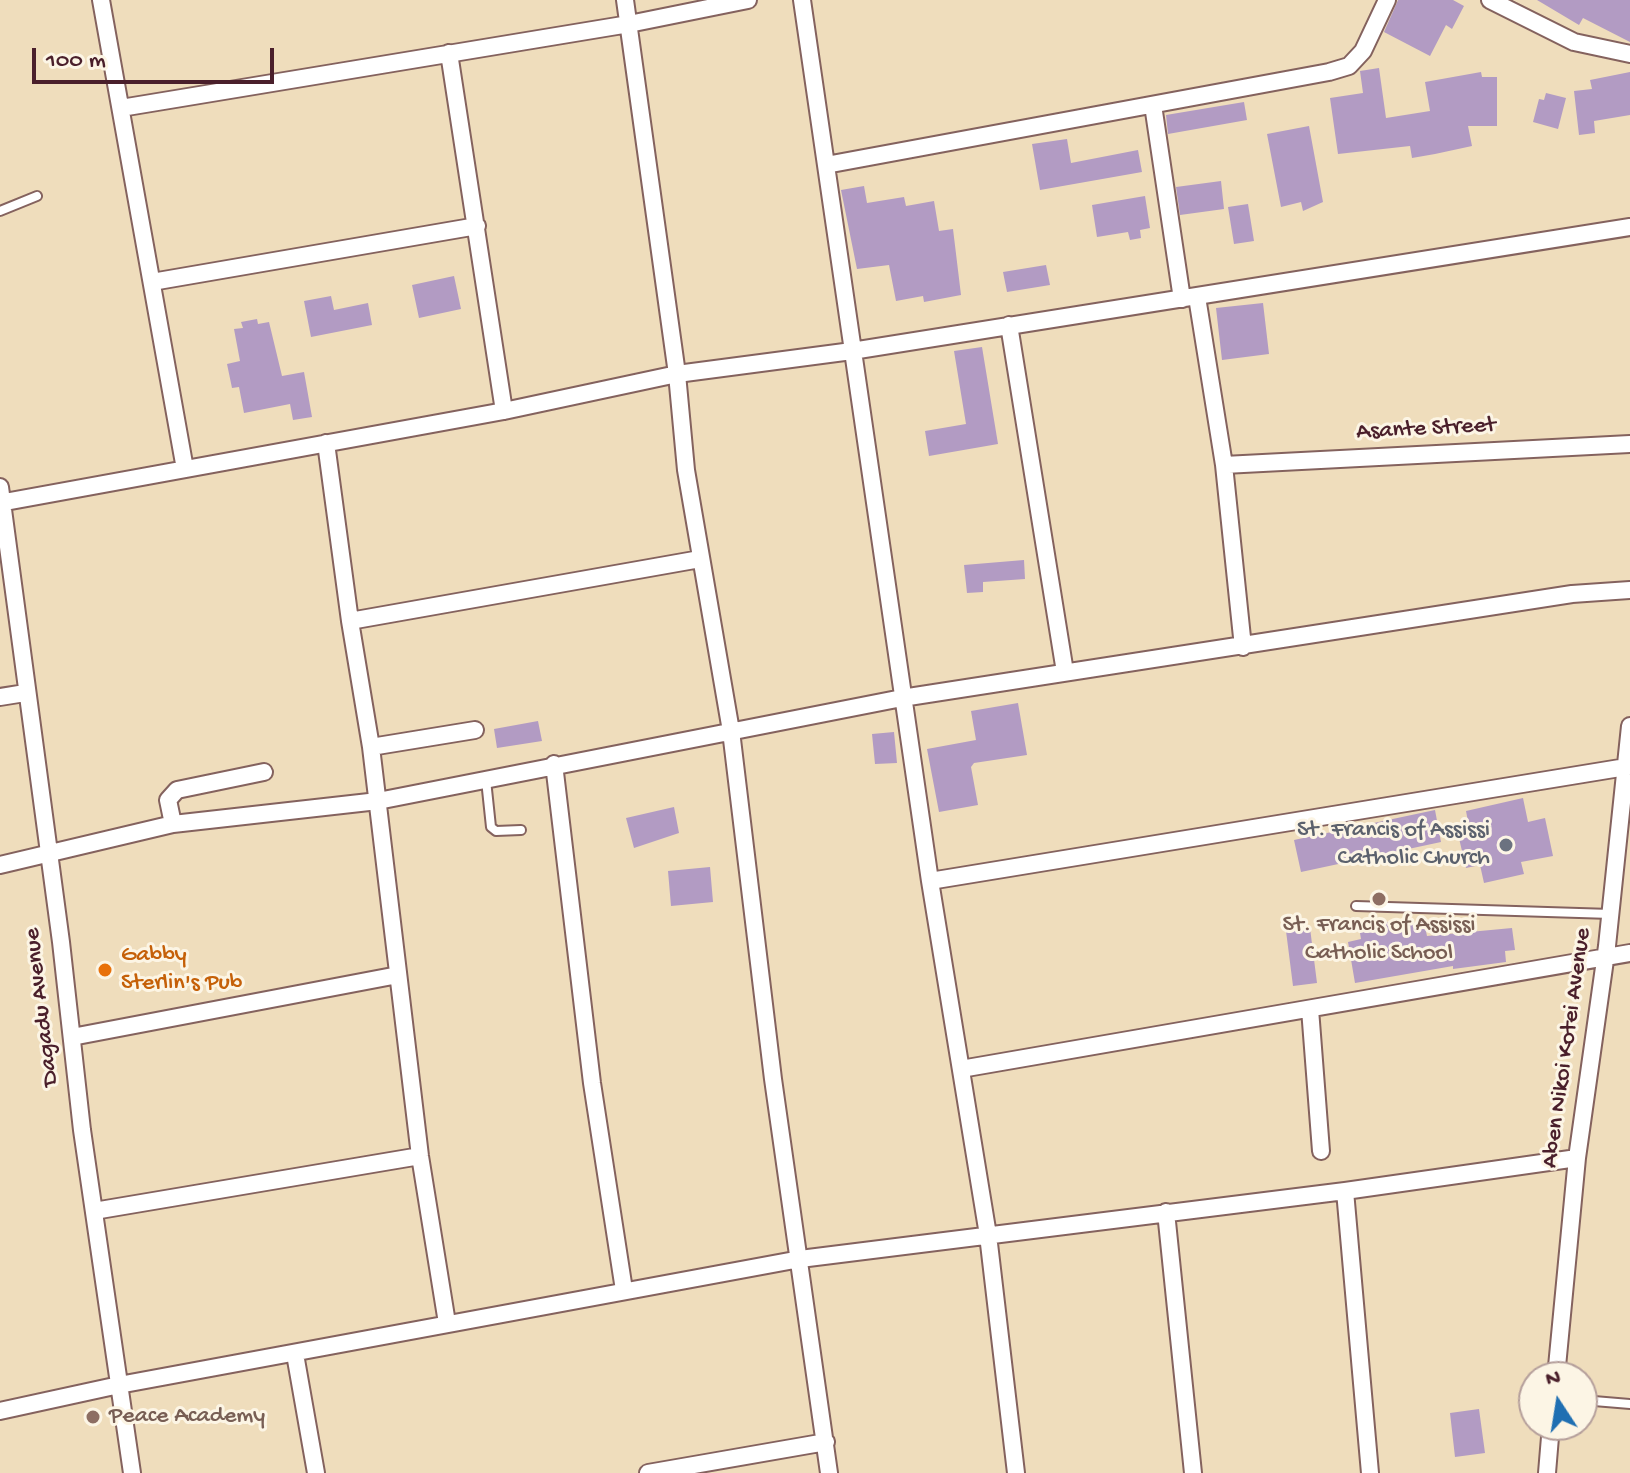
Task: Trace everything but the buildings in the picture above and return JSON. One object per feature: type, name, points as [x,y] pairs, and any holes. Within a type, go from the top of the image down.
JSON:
[{"type":"street","points":[[101,0],[185,469]]},
{"type":"street","points":[[625,0],[700,559],[731,731],[771,1064],[829,1473]]},
{"type":"street","points":[[121,108],[629,24],[748,0]]},
{"type":"street","points":[[802,0],[902,698],[988,1235],[1016,1473]]},
{"type":"street","points":[[826,165],[1349,66],[1363,51],[1387,0]]},
{"type":"street","points":[[1490,0],[1574,42],[1630,54]]},
{"type":"street","points":[[449,53],[504,411]]},
{"type":"street","points":[[1153,105],[1224,465],[1243,647]]},
{"type":"street","points":[[152,282],[477,226]]},
{"type":"street","points":[[1,497],[185,469],[504,411],[677,374],[852,351],[1630,227]]},
{"type":"street","points":[[1009,325],[1065,672]]},
{"type":"street","points":[[326,443],[371,747],[420,1156],[447,1323]]},
{"type":"street","name":"Asante Street","points":[[1224,465],[1630,444]]},
{"type":"street","name":"Dagadu Avenue","points":[[1,497],[94,1211],[132,1473]]},
{"type":"street","points":[[350,621],[700,559]]},
{"type":"street","points":[[0,865],[173,824],[378,801],[902,698],[1572,594],[1630,590]]},
{"type":"street","points":[[0,697],[25,693]]},
{"type":"street","name":"Aben Nikoi Kotei Avenue","points":[[1558,1361],[1577,1158],[1611,914],[1630,726]]},
{"type":"street","points":[[371,747],[475,730]]},
{"type":"street","points":[[554,764],[592,1083],[624,1290]]},
{"type":"street","points":[[930,881],[1626,767]]},
{"type":"street","points":[[173,824],[168,800],[177,790],[264,772]]},
{"type":"street","points":[[961,1069],[1630,953]]},
{"type":"street","points":[[72,1037],[398,975]]},
{"type":"street","points":[[1310,1009],[1321,1151]]},
{"type":"street","points":[[94,1211],[420,1156]]},
{"type":"street","points":[[0,1411],[119,1385],[800,1259],[1345,1191],[1577,1158]]},
{"type":"street","points":[[1345,1191],[1370,1473]]},
{"type":"street","points":[[1166,1212],[1193,1473]]},
{"type":"street","points":[[295,1354],[316,1473]]},
{"type":"street","points":[[1547,1473],[1550,1441]]},
{"type":"street","points":[[648,1473],[826,1442]]},
{"type":"lane","points":[[0,211],[37,196]]},
{"type":"lane","points":[[486,779],[491,827],[496,831],[521,830]]},
{"type":"lane","points":[[1356,906],[1611,914]]},
{"type":"lane","points":[[1598,1401],[1630,1404]]},
{"type":"place","name":"St. Francis of Assissi Catholic Church","points":[[1506,845]]},
{"type":"place","name":"St. Francis of Assissi Catholic School","points":[[1379,899]]},
{"type":"place","name":"Gabby Sterlin's Pub","points":[[105,970]]},
{"type":"place","name":"Peace Academy","points":[[93,1417]]}]
